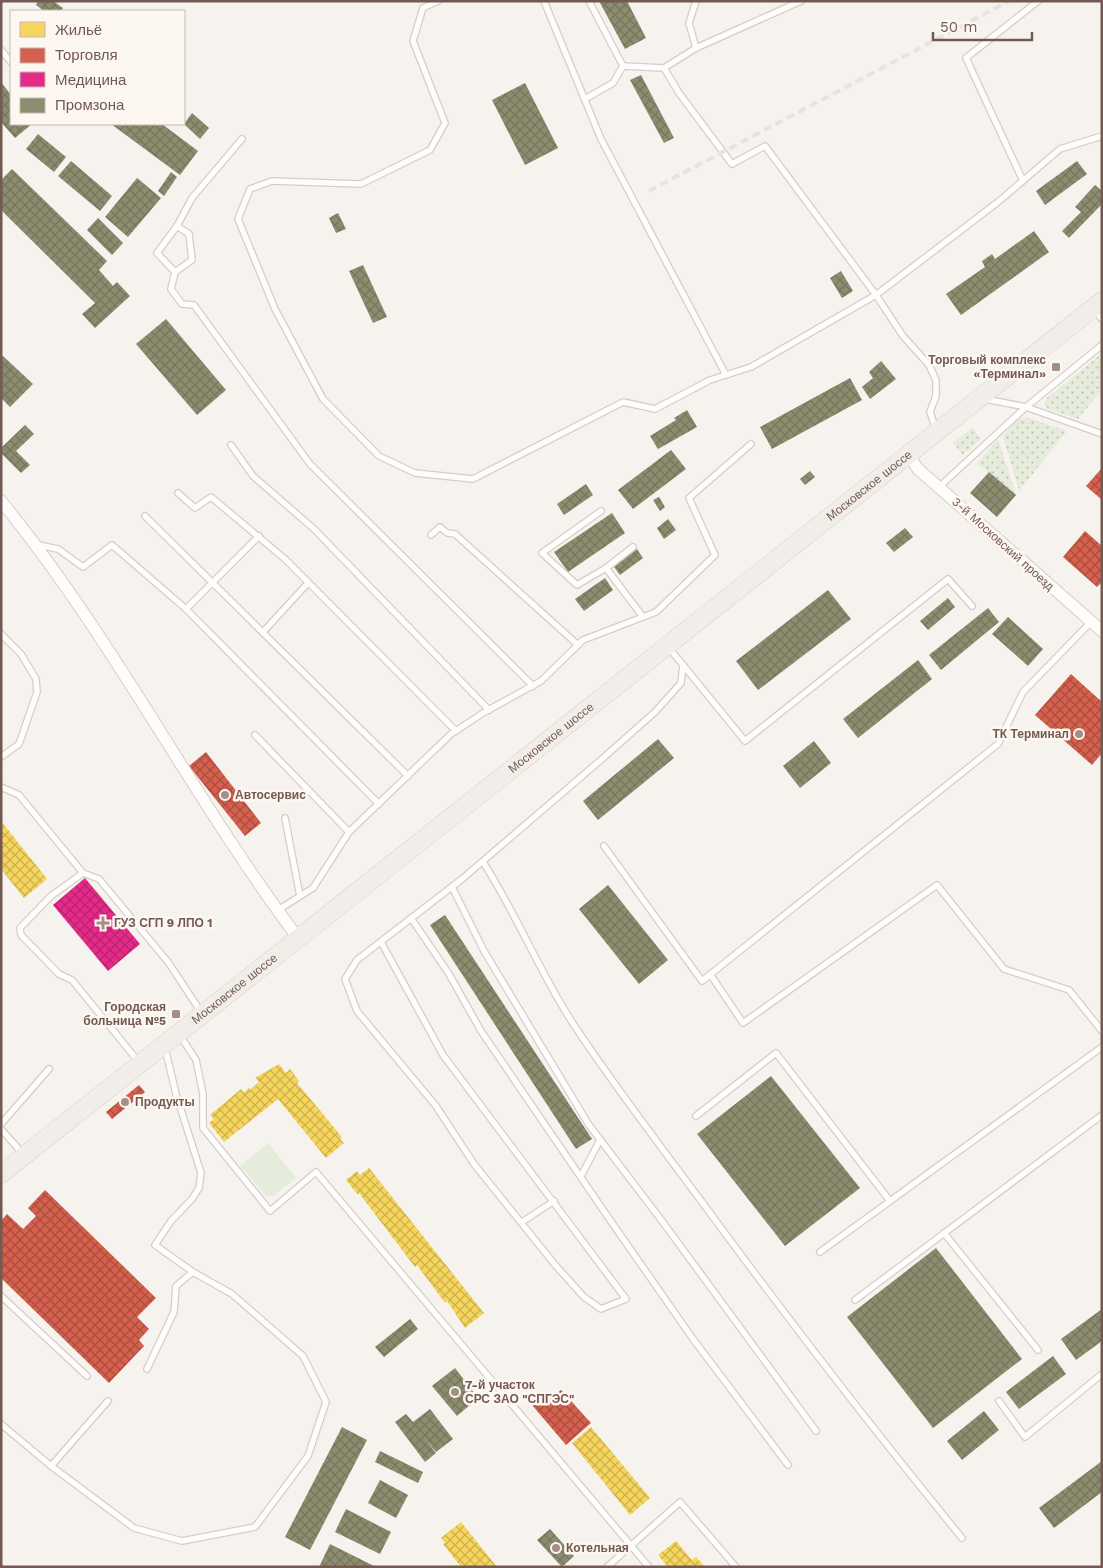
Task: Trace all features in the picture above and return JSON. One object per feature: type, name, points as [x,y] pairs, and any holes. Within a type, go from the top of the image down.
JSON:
[{"type":"main road","name":"Московское шоссе","points":[[1,1174],[906,454],[1099,310]]},
{"type":"street","name":"3-й Московский проезд","points":[[906,454],[918,469],[1102,631]]},
{"type":"street","points":[[1,501],[37,545],[140,697],[184,771],[298,938]]},
{"type":"lane","points":[[438,1],[423,8],[413,42],[445,123],[430,150],[361,184],[272,181],[250,189],[238,219],[275,309],[324,399],[379,456],[416,473],[473,479],[623,402],[655,410],[710,380],[751,367],[876,295],[1023,181],[1060,149],[1102,136]]},
{"type":"lane","points":[[544,1],[601,139],[726,375]]},
{"type":"lane","points":[[589,1],[623,66]]},
{"type":"lane","points":[[696,1],[689,23],[696,48]]},
{"type":"lane","points":[[623,66],[664,68],[696,48],[801,1]]},
{"type":"lane","points":[[1023,181],[966,58],[1038,1]]},
{"type":"lane","points":[[1,50],[10,61]]},
{"type":"lane","points":[[585,99],[613,83],[623,66]]},
{"type":"lane","points":[[664,68],[678,93],[732,164],[766,146],[876,295],[903,336],[929,365],[936,380],[936,396],[930,412],[936,431]]},
{"type":"lane","points":[[176,272],[157,253],[177,226],[192,198],[242,139]]},
{"type":"lane","points":[[177,226],[189,234],[192,260],[176,272],[172,289],[182,304],[194,305],[310,464],[533,686]]},
{"type":"lane","points":[[939,487],[1026,407],[1102,345]]},
{"type":"lane","points":[[980,398],[1026,407],[1102,434]]},
{"type":"lane","points":[[278,910],[312,888],[349,832],[456,731],[541,681],[583,640],[656,612],[715,555],[689,498],[751,444]]},
{"type":"lane","points":[[231,446],[253,476],[314,529],[489,710]]},
{"type":"lane","points":[[178,493],[196,508],[211,497],[259,536],[285,559],[456,731]]},
{"type":"lane","points":[[601,511],[542,553],[577,585],[606,568],[633,547]]},
{"type":"lane","points":[[145,516],[408,776]]},
{"type":"lane","points":[[431,535],[440,527],[447,533],[456,534],[578,645]]},
{"type":"lane","points":[[186,609],[259,536]]},
{"type":"lane","points":[[37,545],[58,549],[83,567],[112,544],[186,609],[378,804]]},
{"type":"lane","points":[[606,568],[643,617]]},
{"type":"lane","points":[[667,645],[745,741],[948,579],[972,606]]},
{"type":"lane","points":[[263,632],[308,583]]},
{"type":"lane","points":[[604,846],[702,981],[998,744],[1023,692],[1091,622]]},
{"type":"lane","points":[[1,634],[21,654],[36,679],[37,692],[19,744],[1,757]]},
{"type":"lane","points":[[381,942],[444,1055],[626,1299],[601,1309],[584,1297],[556,1266],[474,1164],[436,1106],[358,1011],[345,978],[357,960],[483,862],[654,712],[681,683],[683,665]]},
{"type":"lane","points":[[255,735],[349,832]]},
{"type":"lane","points":[[1,787],[19,795],[83,873],[99,879],[168,962],[202,1014]]},
{"type":"lane","points":[[285,818],[300,896]]},
{"type":"lane","points":[[483,862],[504,894],[572,1021],[634,1110],[829,1372],[962,1538]]},
{"type":"lane","points":[[83,873],[51,896],[20,928],[22,935],[59,974],[72,980],[139,1063]]},
{"type":"lane","points":[[710,974],[743,1023],[937,884],[1004,969],[1069,990],[1102,1031]]},
{"type":"lane","points":[[452,887],[484,951],[516,1007],[589,1125],[816,1431]]},
{"type":"lane","points":[[412,918],[449,974],[480,1031],[694,1340],[788,1465]]},
{"type":"lane","points":[[1,1424],[51,1466],[134,1528],[182,1541],[255,1527],[308,1456],[326,1402],[303,1356],[232,1294],[192,1272],[155,1245],[171,1221],[192,1199],[199,1188],[201,1173],[176,1094],[171,1038]]},
{"type":"lane","points":[[171,1038],[196,1060],[203,1094],[203,1128],[270,1211],[316,1172],[649,1567]]},
{"type":"lane","points":[[820,1252],[1102,1047]]},
{"type":"lane","points":[[696,1116],[776,1053],[890,1201]]},
{"type":"lane","points":[[1,1124],[49,1069]]},
{"type":"lane","points":[[855,1300],[1102,1115]]},
{"type":"lane","points":[[1,1129],[24,1156]]},
{"type":"lane","points":[[581,1176],[600,1140]]},
{"type":"lane","points":[[522,1222],[554,1201]]},
{"type":"lane","points":[[944,1233],[1038,1350]]},
{"type":"lane","points":[[147,1369],[174,1312],[176,1286],[192,1272]]},
{"type":"lane","points":[[1,1296],[87,1376]]},
{"type":"lane","points":[[999,1401],[1025,1437],[1102,1374]]},
{"type":"lane","points":[[51,1466],[108,1401]]},
{"type":"lane","points":[[607,1567],[680,1502],[736,1567]]},
{"type":"green space","points":[[1102,353],[1102,390],[1078,419],[1048,409],[1044,404],[1047,398]]},
{"type":"green space","points":[[1028,418],[1067,431],[1019,491],[1003,436],[1017,420]]},
{"type":"green space","points":[[972,428],[981,439],[963,455],[953,443]]},
{"type":"green space","points":[[998,439],[1016,495],[977,463]]},
{"type":"green space","points":[[268,1143],[296,1178],[274,1196],[266,1196],[240,1166]]},
{"type":"building: Жильё","points":[[1,821],[47,879],[24,898],[1,869]]},
{"type":"building: Жильё","points":[[279,1064],[286,1073],[290,1069],[299,1081],[297,1083],[342,1137],[340,1139],[344,1143],[326,1158],[278,1099],[224,1142],[209,1123],[214,1119],[210,1115],[241,1089],[244,1092],[249,1088],[250,1090],[259,1082],[255,1078]]},
{"type":"building: Жильё","points":[[369,1168],[484,1313],[465,1328],[447,1301],[445,1303],[417,1265],[415,1267],[359,1193],[358,1195],[346,1180],[357,1171],[360,1175]]},
{"type":"building: Жильё","points":[[591,1427],[650,1498],[630,1515],[572,1443]]},
{"type":"building: Жильё","points":[[461,1522],[497,1567],[461,1567],[443,1544],[445,1543],[441,1538]]},
{"type":"building: Жильё","points":[[676,1541],[692,1560],[696,1557],[705,1567],[665,1567],[667,1566],[658,1555]]},
{"type":"building: Торговля","points":[[1102,468],[1102,500],[1086,486]]},
{"type":"building: Торговля","points":[[1085,531],[1102,546],[1102,582],[1097,587],[1063,557]]},
{"type":"building: Торговля","name":"ТК Терминал","points":[[1071,674],[1102,702],[1102,753],[1092,765],[1035,715]]},
{"type":"building: Торговля","name":"Автосервис","points":[[206,752],[261,823],[245,836],[189,766]]},
{"type":"building: Торговля","name":"Продукты","points":[[139,1085],[145,1092],[112,1119],[106,1112]]},
{"type":"building: Торговля","points":[[45,1190],[156,1298],[137,1317],[149,1329],[139,1340],[144,1346],[109,1383],[1,1278],[1,1221],[7,1214],[23,1229],[36,1216],[28,1208]]},
{"type":"building: Торговля","points":[[561,1390],[591,1423],[566,1445],[532,1405],[546,1393],[551,1398]]},
{"type":"building: Медицина","points":[[85,878],[140,944],[108,971],[53,905]]},
{"type":"building: Промзона","points":[[38,1],[53,1],[63,8],[62,10],[43,10],[36,5]]},
{"type":"building: Промзона","points":[[599,1],[627,1],[646,38],[625,49]]},
{"type":"building: Промзона","points":[[641,75],[674,138],[664,143],[630,80]]},
{"type":"building: Промзона","points":[[1,82],[10,94],[10,125],[31,125],[15,138],[1,122]]},
{"type":"building: Промзона","points":[[525,83],[558,148],[525,165],[492,100]]},
{"type":"building: Промзона","points":[[192,113],[209,128],[200,139],[185,125]]},
{"type":"building: Промзона","points":[[112,125],[163,125],[198,151],[180,175]]},
{"type":"building: Промзона","points":[[38,134],[66,157],[54,172],[26,149]]},
{"type":"building: Промзона","points":[[71,161],[112,196],[100,211],[58,176]]},
{"type":"building: Промзона","points":[[1077,161],[1087,174],[1045,205],[1036,191]]},
{"type":"building: Промзона","points":[[12,169],[107,261],[99,270],[113,286],[117,282],[130,296],[95,328],[82,314],[95,303],[1,210],[1,180]]},
{"type":"building: Промзона","points":[[171,172],[177,177],[164,196],[158,191]]},
{"type":"building: Промзона","points":[[137,178],[161,198],[128,237],[105,217]]},
{"type":"building: Промзона","points":[[1095,185],[1102,191],[1102,204],[1069,238],[1062,231],[1081,212],[1075,207]]},
{"type":"building: Промзона","points":[[338,213],[346,229],[336,233],[329,218]]},
{"type":"building: Промзона","points":[[98,218],[123,243],[112,255],[87,230]]},
{"type":"building: Промзона","points":[[1034,231],[1049,252],[961,315],[946,294],[985,267],[982,261],[992,254],[995,259]]},
{"type":"building: Промзона","points":[[363,265],[387,317],[373,323],[349,271]]},
{"type":"building: Промзона","points":[[841,271],[853,291],[842,298],[830,278]]},
{"type":"building: Промзона","points":[[166,319],[226,390],[197,415],[136,344]]},
{"type":"building: Промзона","points":[[3,356],[33,384],[10,407],[1,398],[1,358]]},
{"type":"building: Промзона","points":[[881,361],[896,379],[870,399],[862,387],[873,378],[869,372]]},
{"type":"building: Промзона","points":[[850,378],[862,400],[772,449],[760,427]]},
{"type":"building: Промзона","points":[[687,410],[697,427],[658,449],[650,436],[676,420],[674,418]]},
{"type":"building: Промзона","points":[[25,425],[34,434],[16,451],[30,465],[21,473],[1,453],[1,448]]},
{"type":"building: Промзона","points":[[671,450],[686,469],[633,509],[618,490]]},
{"type":"building: Промзона","points":[[810,471],[815,477],[805,485],[800,479]]},
{"type":"building: Промзона","points":[[989,472],[1016,495],[997,517],[970,493]]},
{"type":"building: Промзона","points":[[586,484],[593,495],[564,515],[557,504]]},
{"type":"building: Промзона","points":[[659,497],[665,507],[660,511],[653,500]]},
{"type":"building: Промзона","points":[[612,513],[625,533],[568,572],[554,552]]},
{"type":"building: Промзона","points":[[668,519],[676,530],[664,539],[657,528]]},
{"type":"building: Промзона","points":[[905,528],[913,537],[894,552],[886,543]]},
{"type":"building: Промзона","points":[[637,549],[643,558],[620,575],[614,567]]},
{"type":"building: Промзона","points":[[605,578],[613,590],[584,611],[575,599]]},
{"type":"building: Промзона","points":[[828,590],[851,619],[758,690],[736,661]]},
{"type":"building: Промзона","points":[[948,598],[955,607],[928,630],[920,621]]},
{"type":"building: Промзона","points":[[988,608],[999,622],[941,670],[929,655]]},
{"type":"building: Промзона","points":[[1008,617],[1043,649],[1028,666],[992,634]]},
{"type":"building: Промзона","points":[[918,660],[932,679],[858,738],[843,719]]},
{"type":"building: Промзона","points":[[658,739],[674,758],[598,820],[583,801]]},
{"type":"building: Промзона","points":[[814,741],[831,763],[800,788],[783,766]]},
{"type":"building: Промзона","points":[[608,885],[668,960],[639,984],[579,909]]},
{"type":"building: Промзона","points":[[445,915],[592,1139],[576,1149],[430,925]]},
{"type":"building: Промзона","points":[[771,1076],[860,1188],[785,1246],[697,1134]]},
{"type":"building: Промзона","points":[[936,1248],[1022,1359],[933,1428],[847,1317]]},
{"type":"building: Промзона","points":[[1102,1309],[1102,1341],[1076,1360],[1061,1339]]},
{"type":"building: Промзона","points":[[410,1319],[418,1329],[384,1357],[375,1347]]},
{"type":"building: Промзона","points":[[1053,1356],[1066,1374],[1019,1409],[1006,1392]]},
{"type":"building: Промзона","name":"7-й участок СРС ЗАО \"СПГЭС\"","points":[[455,1368],[478,1398],[457,1416],[432,1386]]},
{"type":"building: Промзона","points":[[430,1409],[453,1439],[436,1452],[423,1436],[436,1453],[425,1462],[395,1422],[406,1414],[413,1422]]},
{"type":"building: Промзона","points":[[984,1411],[999,1430],[962,1460],[947,1441]]},
{"type":"building: Промзона","points":[[342,1427],[367,1440],[310,1550],[285,1537]]},
{"type":"building: Промзона","points":[[380,1451],[423,1472],[418,1483],[375,1462]]},
{"type":"building: Промзона","points":[[1102,1461],[1102,1492],[1054,1528],[1039,1508]]},
{"type":"building: Промзона","points":[[380,1480],[408,1495],[396,1518],[368,1503]]},
{"type":"building: Промзона","points":[[346,1509],[391,1532],[380,1554],[335,1532]]},
{"type":"building: Промзона","name":"Котельная","points":[[550,1529],[574,1556],[562,1567],[537,1540]]},
{"type":"building: Промзона","points":[[330,1544],[376,1567],[319,1567]]},
{"type":"railway","points":[[649,191],[1009,1]]},
{"type":"place","name":"Торговый комплекс «Терминал»","points":[[1056,367]]},
{"type":"place","name":"ТК Терминал","points":[[1079,734]]},
{"type":"place","name":"Автосервис","points":[[225,795]]},
{"type":"place","name":"ГУЗ СГП 9 ЛПО 1","points":[[103,923]]},
{"type":"place","name":"Городская больница №5","points":[[176,1014]]},
{"type":"place","name":"Продукты","points":[[125,1102]]},
{"type":"place","name":"7-й участок СРС ЗАО \"СПГЭС\"","points":[[455,1392]]},
{"type":"place","name":"Котельная","points":[[556,1548]]}]
